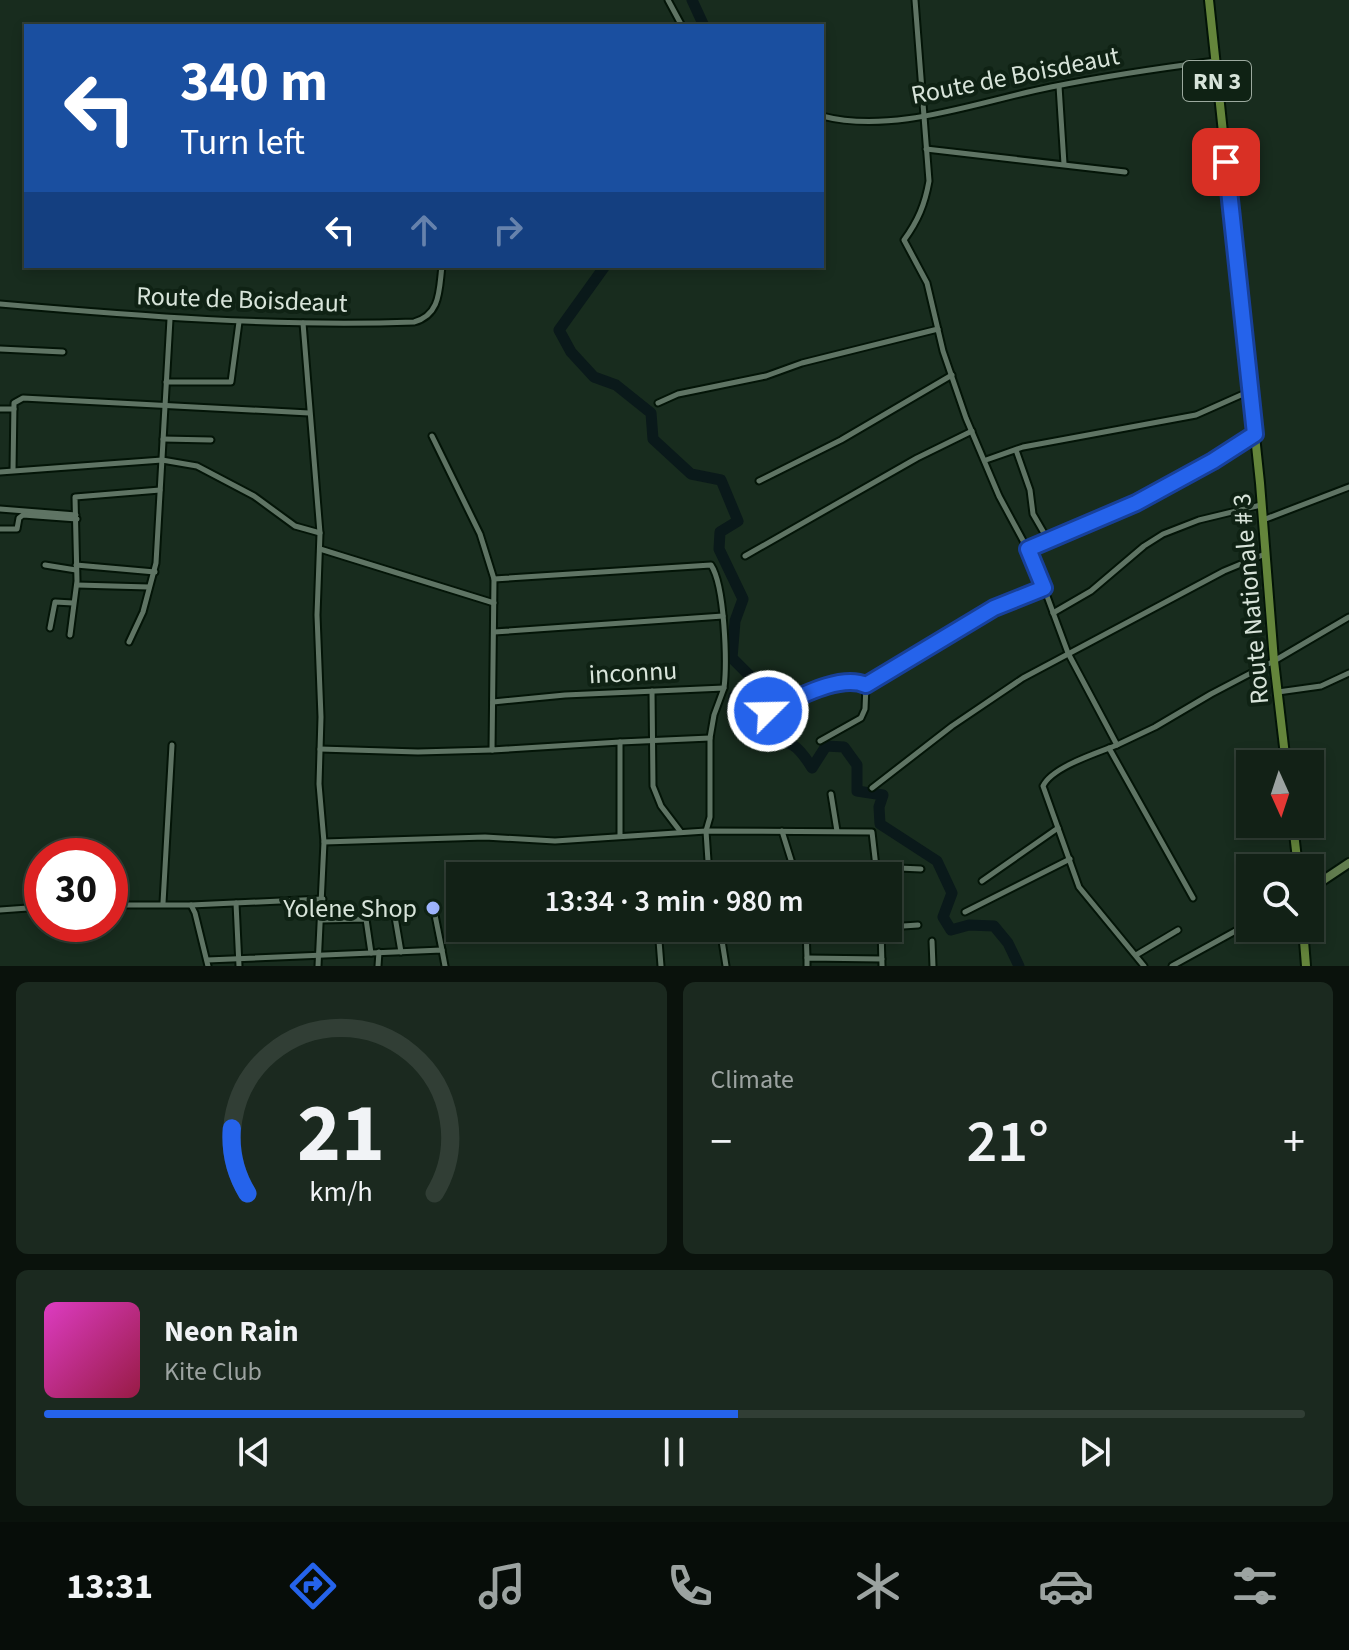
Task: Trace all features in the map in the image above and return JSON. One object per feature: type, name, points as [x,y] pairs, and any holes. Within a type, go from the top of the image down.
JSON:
[{"type":"main road","name":"Route Nationale # 3","points":[[1209,0],[1284,750]]},
{"type":"main road","points":[[1324,880],[1349,863]]},
{"type":"main road","points":[[1304,942],[1306,966]]},
{"type":"street","points":[[668,0],[681,24]]},
{"type":"street","points":[[915,0],[929,181],[926,200],[916,224],[904,240],[927,283],[952,375],[999,496],[1028,549],[1068,653],[1117,745]]},
{"type":"street","name":"Route de Boisdeaut","points":[[824,116],[879,122],[1141,70],[1215,61]]},
{"type":"street","points":[[1059,86],[1064,164]]},
{"type":"street","points":[[926,149],[1125,172]]},
{"type":"street","name":"Route de Boisdeaut","points":[[0,304],[239,322],[421,320],[435,308],[442,268]]},
{"type":"street","points":[[129,642],[143,612],[155,572],[170,319]]},
{"type":"street","points":[[166,382],[231,382],[239,322]]},
{"type":"street","points":[[303,323],[320,533],[317,615],[319,784],[324,842],[318,966]]},
{"type":"street","points":[[658,403],[678,394],[766,376],[802,363],[938,329]]},
{"type":"street","points":[[0,349],[63,352]]},
{"type":"street","points":[[759,481],[841,440],[952,375]]},
{"type":"street","points":[[986,460],[1016,450],[1181,419],[1250,391]]},
{"type":"street","points":[[13,470],[14,403],[23,398],[309,413]]},
{"type":"street","points":[[0,409],[14,409]]},
{"type":"street","points":[[745,556],[917,458],[972,431]]},
{"type":"street","points":[[1028,549],[1136,503],[1255,434]]},
{"type":"street","points":[[432,436],[480,534],[494,579],[492,750]]},
{"type":"street","points":[[163,439],[211,440]]},
{"type":"street","points":[[1016,450],[1030,490],[1033,514],[1048,540]]},
{"type":"street","points":[[0,472],[162,460],[197,466],[254,496],[295,526],[320,533]]},
{"type":"street","points":[[1262,520],[1349,487]]},
{"type":"street","points":[[70,635],[77,585],[75,497],[160,490]]},
{"type":"street","points":[[1053,613],[1091,591],[1163,534],[1199,520],[1261,505]]},
{"type":"street","points":[[0,509],[76,517]]},
{"type":"street","points":[[0,529],[17,529],[19,518],[23,515],[76,517]]},
{"type":"street","points":[[320,549],[494,603]]},
{"type":"street","points":[[872,788],[952,726],[1023,678],[1224,571],[1266,554]]},
{"type":"street","points":[[45,565],[155,572]]},
{"type":"street","points":[[494,579],[711,565],[715,571],[723,616],[724,688],[710,738],[707,862]]},
{"type":"street","points":[[77,585],[149,587]]},
{"type":"street","points":[[866,685],[994,608],[1044,588]]},
{"type":"street","points":[[50,628],[55,602],[73,603]]},
{"type":"street","points":[[494,632],[723,616]]},
{"type":"street","points":[[1144,966],[1079,887],[1046,800],[1043,786],[1046,779],[1155,727],[1349,617]]},
{"type":"street","points":[[1278,692],[1321,686],[1349,673]]},
{"type":"street","points":[[768,711],[839,681],[866,685]]},
{"type":"street","points":[[820,741],[861,718],[865,709],[866,685]]},
{"type":"street","name":"inconnu","points":[[493,702],[724,688]]},
{"type":"street","points":[[652,691],[654,793],[680,831]]},
{"type":"street","points":[[320,749],[418,752],[492,750],[710,738]]},
{"type":"street","points":[[620,742],[620,835]]},
{"type":"street","points":[[163,903],[172,745]]},
{"type":"street","points":[[1109,748],[1193,898]]},
{"type":"street","points":[[831,794],[837,831]]},
{"type":"street","points":[[982,881],[1058,828]]},
{"type":"street","points":[[324,842],[485,837],[555,841],[680,831],[872,832],[875,862]]},
{"type":"street","points":[[782,831],[792,862]]},
{"type":"street","points":[[965,912],[1070,859]]},
{"type":"street","points":[[902,868],[921,869]]},
{"type":"street","points":[[128,904],[323,899]]},
{"type":"street","points":[[236,903],[239,962]]},
{"type":"street","points":[[191,905],[207,963],[442,950]]},
{"type":"street","points":[[393,905],[401,952]]},
{"type":"street","points":[[0,910],[24,908]]},
{"type":"street","points":[[435,915],[445,966]]},
{"type":"street","points":[[322,920],[366,919],[371,953]]},
{"type":"street","points":[[902,926],[918,925]]},
{"type":"street","points":[[1136,955],[1178,930]]},
{"type":"street","points":[[1172,966],[1236,931]]},
{"type":"street","points":[[932,941],[933,966]]},
{"type":"street","points":[[659,942],[661,966]]},
{"type":"street","points":[[722,942],[726,966]]},
{"type":"street","points":[[806,942],[807,966]]},
{"type":"street","points":[[807,958],[882,963],[881,942]]},
{"type":"street","points":[[378,966],[379,952]]},
{"type":"waterway","points":[[692,0],[703,24]]},
{"type":"waterway","points":[[604,268],[559,330],[571,352],[594,377],[616,385],[651,413],[653,439],[691,474],[721,480],[738,521],[720,532],[719,549],[743,599],[735,621],[732,658],[755,681],[734,696],[732,712],[761,738],[792,744],[812,768],[826,746],[844,747],[857,765],[857,791],[883,795],[879,807],[880,824],[937,861],[952,893],[943,917],[951,930],[969,925],[994,926],[1008,943],[1019,966]]},
{"type":"place","name":"Yolene Shop","points":[[433,908]]},
{"type":"route","points":[[768,711],[839,681],[866,685],[994,608],[1044,588],[1028,549],[1136,503],[1255,434],[1226,162]]}]
